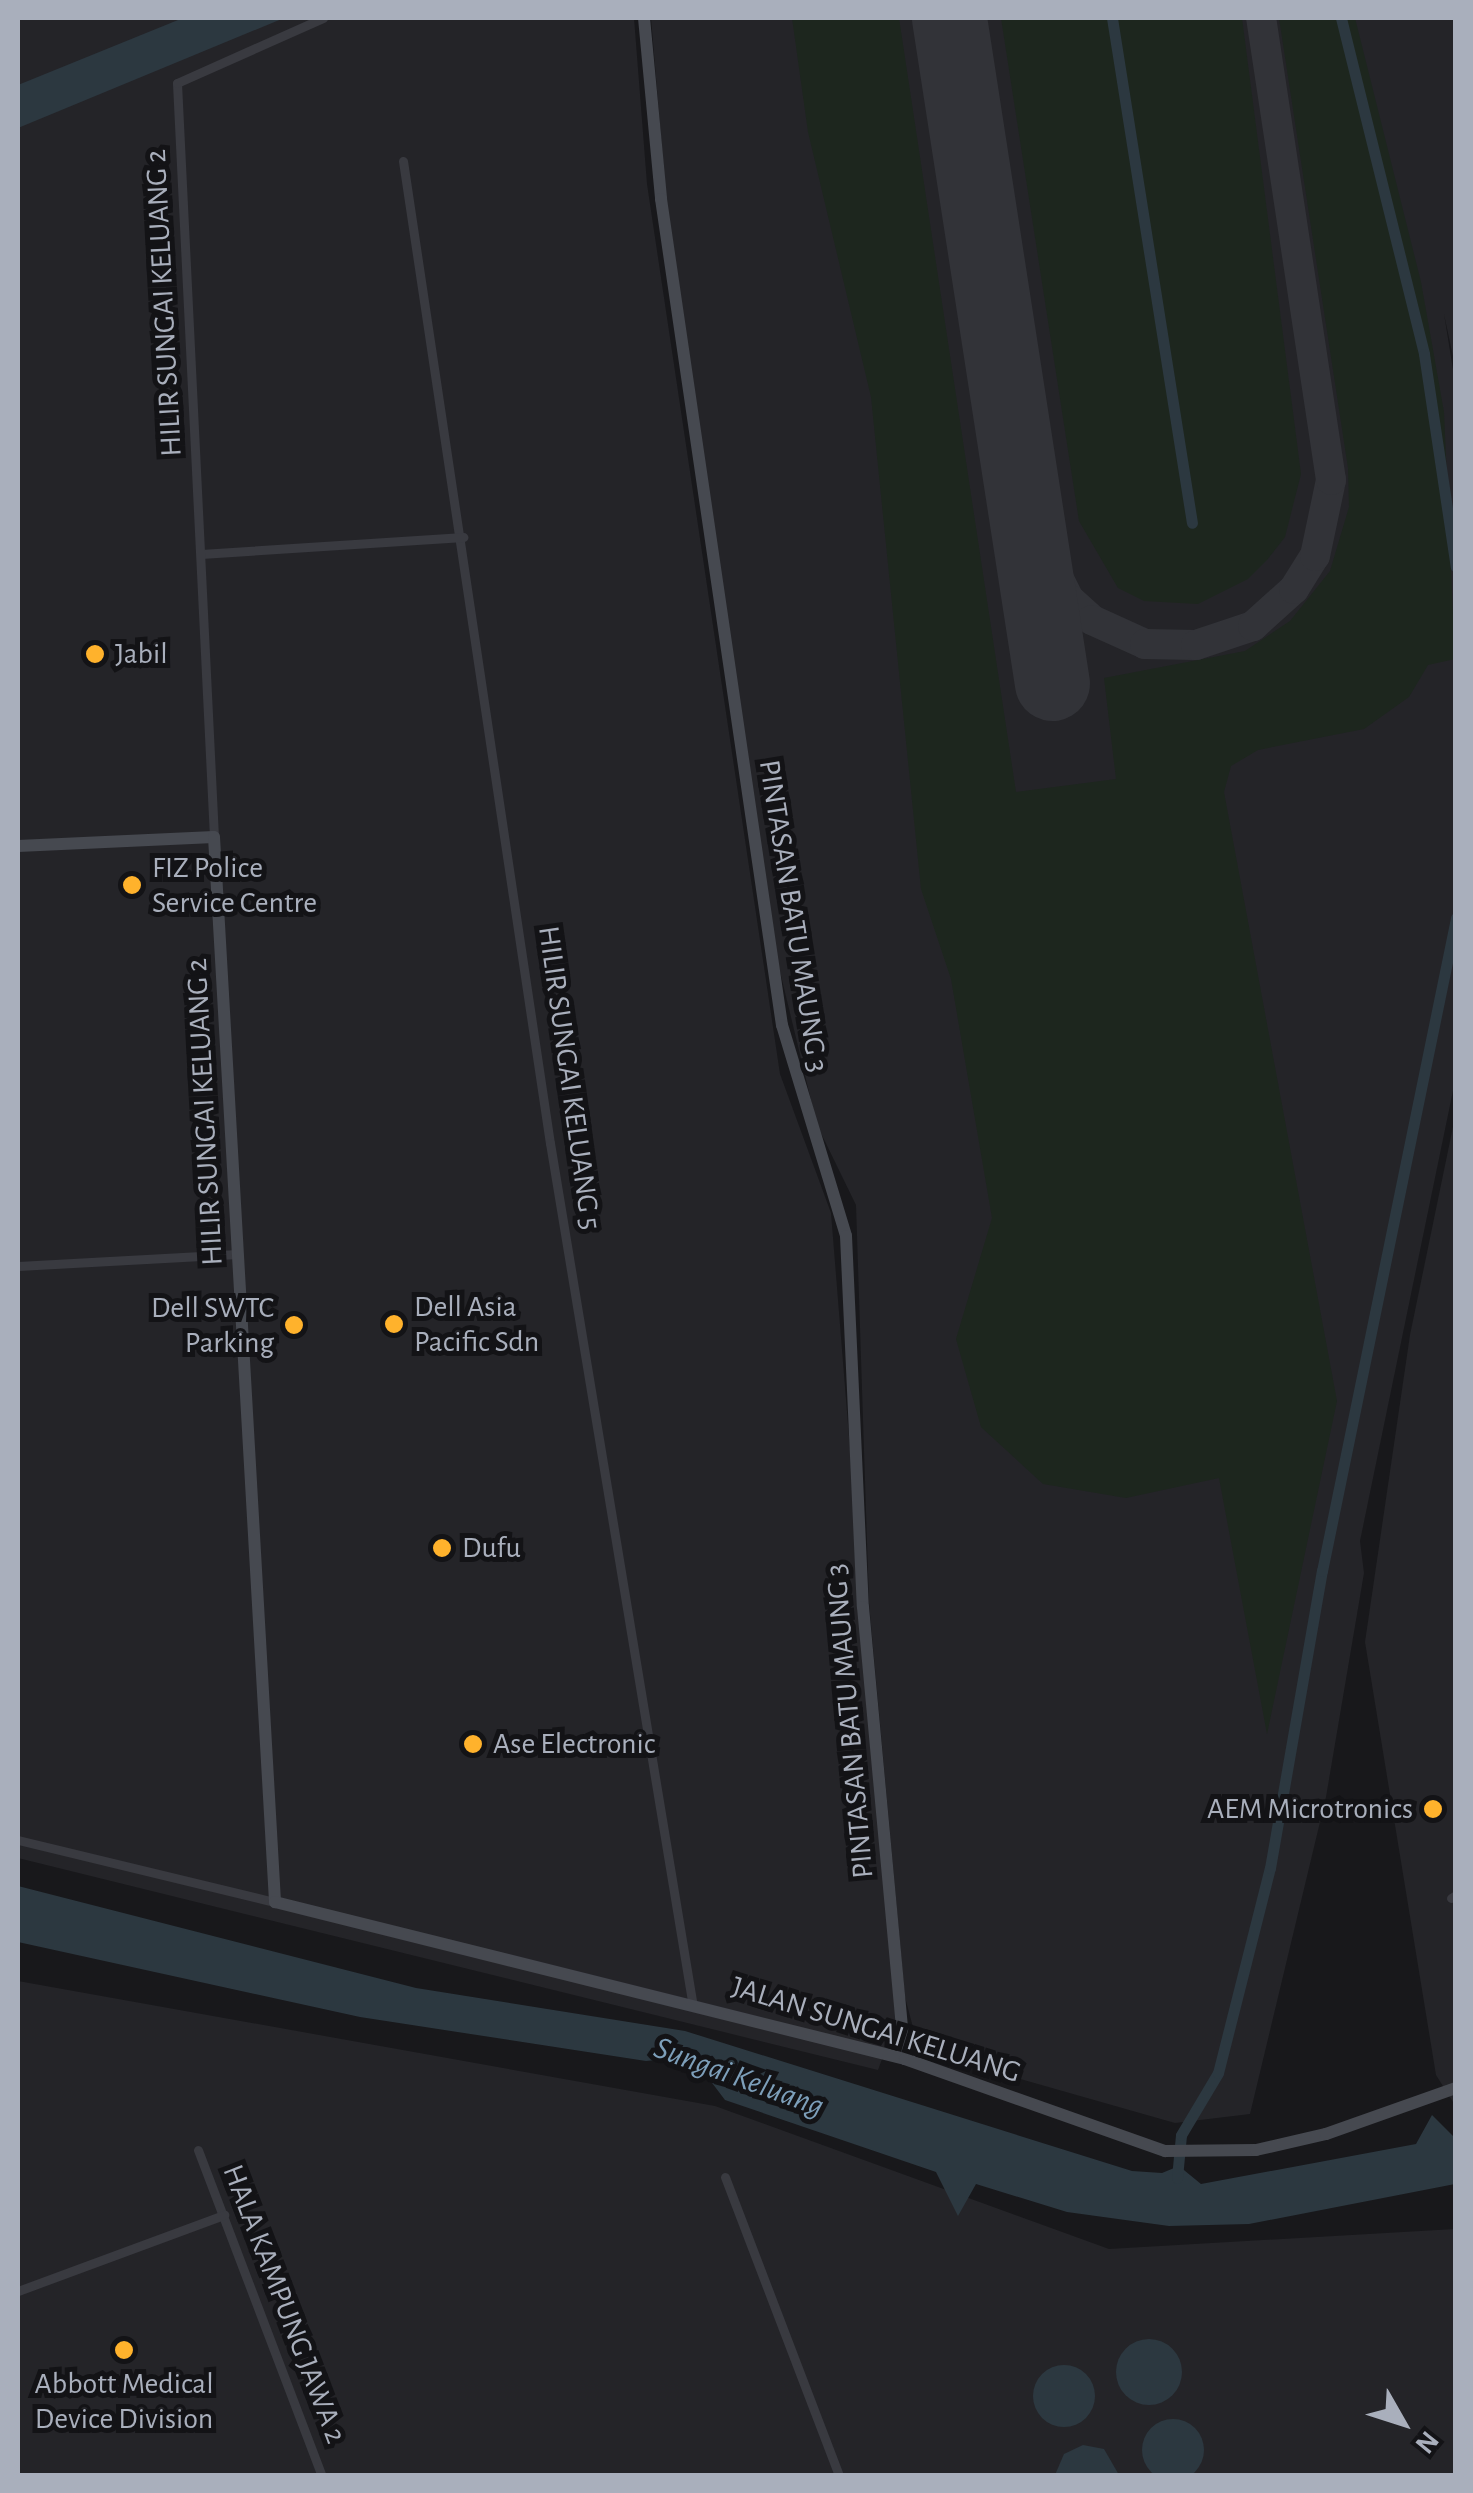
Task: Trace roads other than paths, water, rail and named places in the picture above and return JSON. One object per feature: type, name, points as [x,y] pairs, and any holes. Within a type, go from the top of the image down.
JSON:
[{"type":"street","name":"HILIR SUNGAI KELUANG 2","points":[[274,1902],[214,837],[178,79],[322,18]]},
{"type":"street","name":"PINTASAN BATU MAUNG 3","points":[[644,18],[661,199],[782,1024],[846,1236],[863,1606],[905,2059]]},
{"type":"street","name":"HILIR SUNGAI KELUANG 5","points":[[402,161],[463,538],[550,1144],[692,2001]]},
{"type":"street","points":[[201,554],[463,538]]},
{"type":"street","points":[[18,846],[214,837]]},
{"type":"street","points":[[18,1266],[238,1254]]},
{"type":"street","points":[[18,1840],[274,1902]]},
{"type":"street","name":"JALAN SUNGAI KELUANG","points":[[274,1902],[692,2001],[905,2059],[1165,2151],[1212,2155],[1326,2134],[1456,2088]]},
{"type":"street","name":"HALA KAMPUNG JAWA 2","points":[[198,2150],[322,2476]]},
{"type":"street","points":[[725,2177],[839,2476]]},
{"type":"street","points":[[18,2292],[224,2214]]},
{"type":"water","points":[[183,18],[284,18],[18,128],[18,85]]},
{"type":"water","name":"Sungai Keluang","points":[[18,1886],[416,1988],[685,2031],[1132,2171],[1162,2173],[1179,2166],[1201,2184],[1416,2144],[1432,2115],[1455,2138],[1455,2184],[1249,2224],[1169,2226],[1067,2212],[976,2184],[958,2216],[936,2172],[725,2100],[703,2071],[675,2058],[646,2061],[360,2017],[18,1942]]},
{"type":"water","points":[[1149,2339],[1162,2341],[1172,2349],[1180,2359],[1180,2385],[1172,2395],[1162,2403],[1149,2405],[1136,2403],[1126,2395],[1118,2385],[1116,2372],[1118,2359],[1126,2349],[1136,2341]]},
{"type":"water","points":[[1064,2365],[1086,2374],[1095,2396],[1086,2418],[1064,2427],[1042,2418],[1033,2396],[1042,2374]]},
{"type":"water","points":[[1173,2419],[1195,2428],[1204,2450],[1195,2472],[1173,2481],[1151,2472],[1142,2450],[1151,2428]]},
{"type":"water","points":[[1083,2445],[1104,2449],[1119,2475],[1055,2475],[1064,2454]]},
{"type":"waterway","points":[[1112,18],[1192,523]]},
{"type":"waterway","points":[[1341,18],[1424,354],[1456,567]]},
{"type":"waterway","points":[[1177,2178],[1181,2135],[1218,2073],[1270,1868],[1322,1571],[1456,918]]},
{"type":"place","name":"Jabil","points":[[95,654]]},
{"type":"place","name":"FIZ Police Service Centre","points":[[132,885]]},
{"type":"place","name":"Dell Asia Pacific Sdn","points":[[394,1324]]},
{"type":"place","name":"Dell SWTC Parking","points":[[294,1325]]},
{"type":"place","name":"Dufu","points":[[442,1548]]},
{"type":"place","name":"Ase Electronic","points":[[473,1744]]},
{"type":"place","name":"AEM Microtronics","points":[[1433,1809]]},
{"type":"place","name":"Abbott Medical Device Division","points":[[124,2350]]}]
